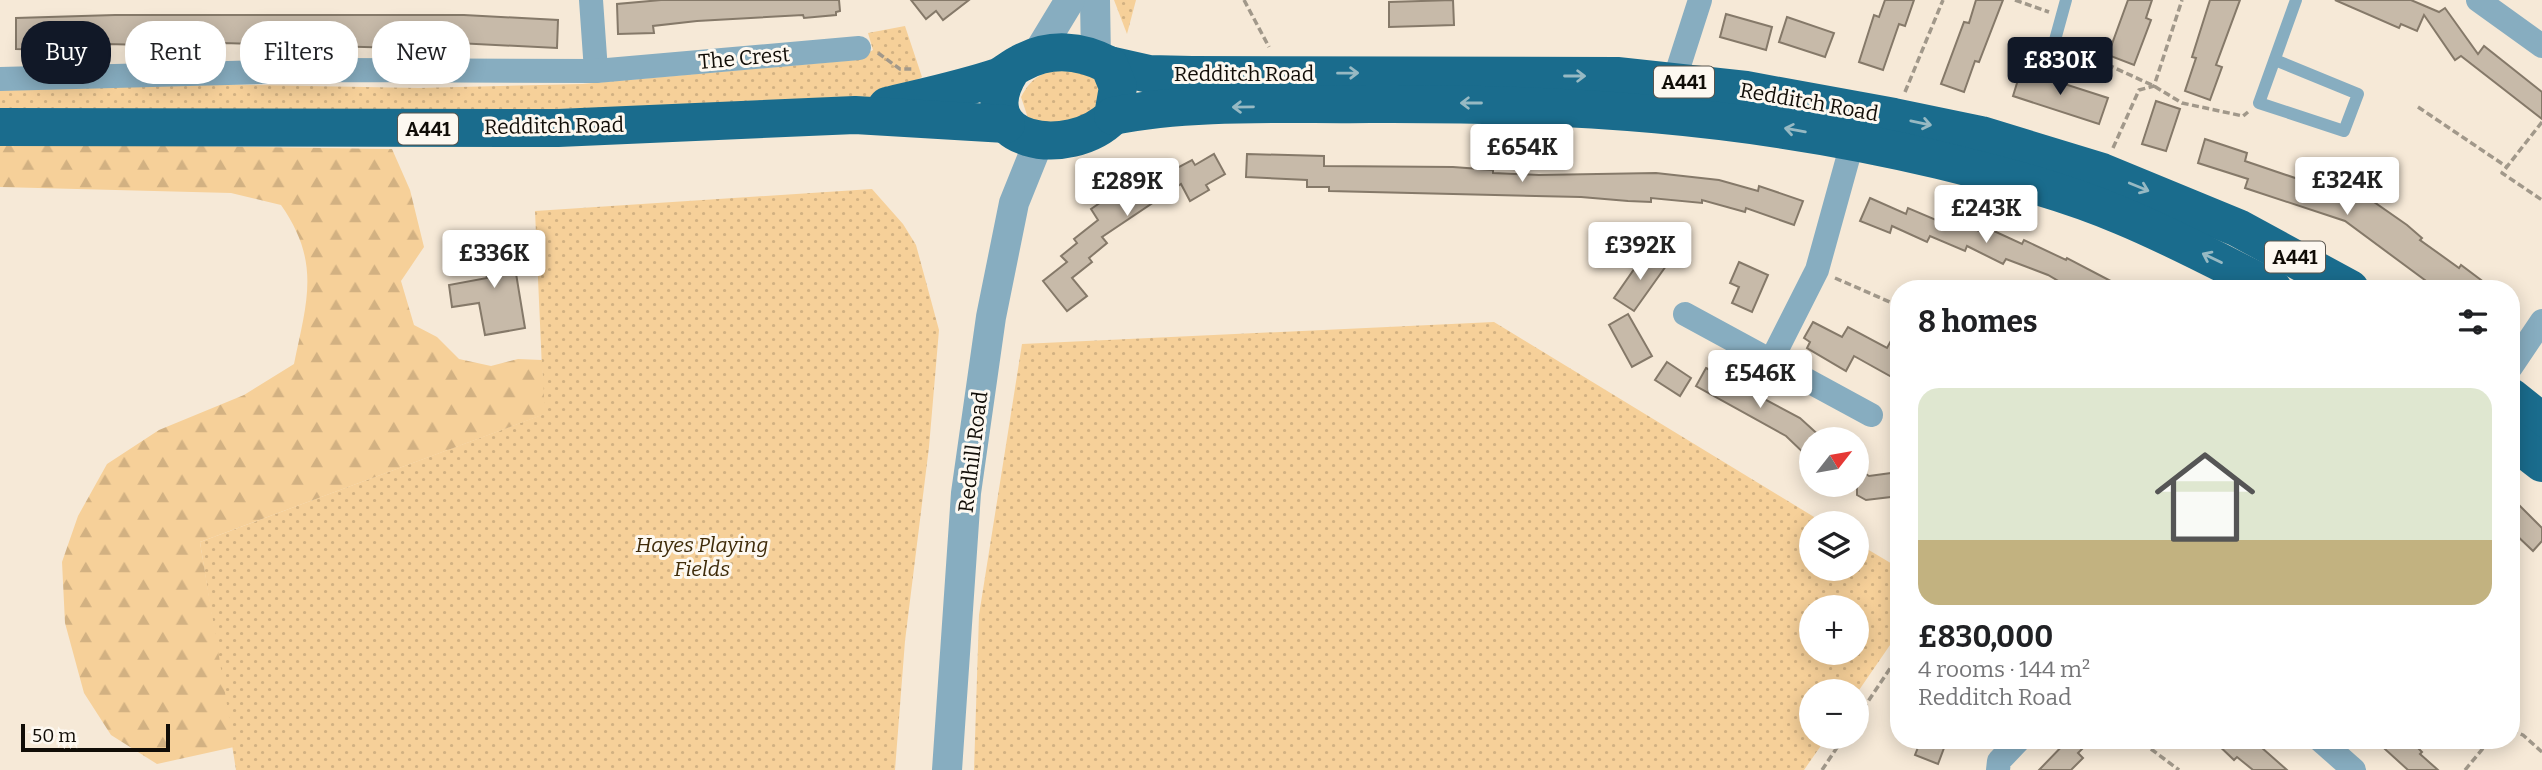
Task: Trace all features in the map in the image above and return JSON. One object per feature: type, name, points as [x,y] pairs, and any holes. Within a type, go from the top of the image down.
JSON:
[{"type":"highway","name":"A441","points":[[1023,63],[1067,52],[1103,61]]},
{"type":"highway","name":"Redditch Road","points":[[1103,61],[1149,74],[1617,76],[1746,90],[1981,135],[2102,172],[2238,228],[2328,280]]},
{"type":"highway","points":[[1103,61],[1118,86],[1113,116]]},
{"type":"highway","name":"Redditch Road","points":[[855,115],[991,78],[1023,63]]},
{"type":"highway","points":[[1023,63],[1004,81],[1000,101],[1023,132]]},
{"type":"highway","name":"Redditch Road","points":[[1113,116],[1186,108],[1494,103],[1618,109],[1740,121],[1853,140],[1993,173],[2121,215],[2252,280]]},
{"type":"highway","name":"Redditch Road","points":[[0,127],[558,128],[855,115],[1023,132]]},
{"type":"highway","name":"A441","points":[[1023,132],[1072,140],[1086,135],[1113,116]]},
{"type":"highway","points":[[2520,404],[2542,422]]},
{"type":"highway","points":[[2520,446],[2542,463]]},
{"type":"street","points":[[591,0],[596,71]]},
{"type":"street","points":[[1023,63],[1070,0]]},
{"type":"street","points":[[1095,0],[1103,61]]},
{"type":"street","points":[[1674,81],[1700,0]]},
{"type":"street","points":[[2478,0],[2542,46]]},
{"type":"street","name":"The Crest","points":[[0,79],[341,70],[596,71],[859,48]]},
{"type":"street","name":"Redhill Road","points":[[947,770],[967,492],[991,317],[1014,203],[1023,132]]},
{"type":"street","points":[[1772,359],[1817,270],[1853,140]]},
{"type":"street","points":[[1685,314],[1871,415]]},
{"type":"street","points":[[2520,354],[2542,321]]},
{"type":"street","points":[[1998,770],[1999,761],[2010,749]]},
{"type":"street","points":[[2330,749],[2354,770]]},
{"type":"lane","points":[[2054,40],[2066,0]]},
{"type":"lane","points":[[2275,60],[2358,94],[2344,131],[2259,103],[2296,0]]},
{"type":"path","points":[[1244,0],[1275,58]]},
{"type":"path","points":[[1894,117],[1943,0]]},
{"type":"path","points":[[2015,0],[2061,17]]},
{"type":"path","points":[[2154,86],[2182,0]]},
{"type":"path","points":[[2054,40],[2154,86],[2182,103],[2243,116],[2259,103]]},
{"type":"path","points":[[859,48],[874,50],[900,69],[921,69]]},
{"type":"path","points":[[2102,172],[2139,90],[2154,86]]},
{"type":"path","points":[[2418,107],[2507,167]]},
{"type":"path","points":[[2542,122],[2502,173],[2542,200]]},
{"type":"path","points":[[1817,270],[1890,302]]},
{"type":"path","points":[[1869,700],[1890,668]]},
{"type":"path","points":[[2520,736],[2542,752]]},
{"type":"path","points":[[1822,770],[1836,749]]},
{"type":"path","points":[[2151,749],[2179,770]]},
{"type":"path","points":[[2465,770],[2482,749]]},
{"type":"green space","points":[[1114,0],[1136,0],[1127,34]]},
{"type":"green space","points":[[905,26],[922,77],[885,96],[862,104],[0,118],[0,86],[206,84],[419,88],[582,84],[855,60],[873,50],[868,33]]},
{"type":"green space","points":[[1065,68],[1099,76],[1104,101],[1067,128],[1028,118],[1021,97],[1029,84],[1050,71]]},
{"type":"green space","points":[[0,143],[392,149],[410,190],[424,247],[401,281],[414,325],[437,337],[459,359],[491,366],[518,359],[542,360],[545,414],[200,542],[234,747],[157,764],[111,735],[84,693],[65,623],[62,562],[78,516],[107,464],[159,430],[244,395],[294,364],[306,301],[306,264],[302,245],[281,205],[231,193],[0,187]]},
{"type":"green space","name":"Hayes Playing Fields","points":[[872,189],[903,224],[916,245],[939,330],[929,447],[905,641],[895,770],[236,770],[200,542],[544,414],[535,211]]},
{"type":"green space","points":[[1494,322],[1804,511],[1799,511],[1799,581],[1869,581],[1869,550],[1890,563],[1890,645],[1867,679],[1799,679],[1799,749],[1819,749],[1804,770],[974,770],[979,615],[1022,344]]},
{"type":"building","points":[[661,0],[839,0],[840,11],[836,12],[836,15],[804,18],[803,15],[697,21],[653,26],[654,33],[618,34],[617,4]]},
{"type":"building","points":[[911,0],[969,0],[943,20],[936,11],[926,19]]},
{"type":"building","points":[[1453,0],[1454,25],[1389,27],[1389,2]]},
{"type":"building","points":[[1885,0],[1914,0],[1905,26],[1899,24],[1883,70],[1859,62],[1874,15],[1879,17]]},
{"type":"building","points":[[1976,0],[2003,0],[1979,62],[1975,61],[1964,92],[1941,84],[1964,22],[1969,23]]},
{"type":"building","points":[[2128,0],[2152,0],[2146,18],[2151,20],[2134,65],[2108,55]]},
{"type":"building","points":[[2210,0],[2240,0],[2216,65],[2222,67],[2210,100],[2185,91],[2196,58],[2192,57]]},
{"type":"building","points":[[2335,0],[2411,0],[2439,12],[2445,8],[2478,54],[2484,46],[2542,92],[2542,119],[2461,56],[2455,60],[2424,15],[2417,31],[2401,24],[2399,28]]},
{"type":"building","points":[[1726,14],[1772,27],[1766,50],[1720,37]]},
{"type":"building","points":[[115,15],[464,15],[558,20],[557,48],[470,44],[470,21],[372,21],[372,47],[358,47],[358,21],[240,21],[240,43],[226,43],[226,21],[125,21],[125,44],[111,44],[111,21],[21,21],[21,49],[16,49],[16,18]]},
{"type":"building","points":[[1787,17],[1834,33],[1825,57],[1779,42]]},
{"type":"building","points":[[2021,70],[2108,98],[2099,124],[2013,96]]},
{"type":"building","points":[[2156,101],[2180,109],[2166,151],[2142,144]]},
{"type":"building","points":[[2205,139],[2247,153],[2245,161],[2357,199],[2361,193],[2407,225],[2422,238],[2420,240],[2481,280],[2425,280],[2345,221],[2245,188],[2248,179],[2198,163]]},
{"type":"building","points":[[1214,154],[1225,174],[1206,185],[1209,190],[1190,201],[1181,184],[1102,237],[1107,243],[1089,258],[1092,262],[1072,278],[1087,296],[1067,311],[1043,281],[1067,262],[1061,256],[1077,243],[1074,239],[1098,220],[1091,209],[1157,164],[1164,175],[1192,160],[1195,165]]},
{"type":"building","points":[[1247,154],[1324,156],[1324,166],[1453,167],[1493,170],[1493,173],[1539,175],[1656,173],[1719,180],[1758,191],[1759,186],[1803,201],[1794,225],[1746,208],[1745,212],[1702,200],[1702,203],[1651,198],[1651,202],[1581,197],[1329,191],[1329,187],[1307,187],[1307,180],[1246,177]]},
{"type":"building","points":[[1870,198],[1906,214],[1908,208],[1943,223],[1946,216],[1981,232],[1983,226],[2022,244],[2024,240],[2109,280],[2057,280],[2006,259],[2003,264],[1967,246],[1965,251],[1930,236],[1927,242],[1892,226],[1890,233],[1860,221]]},
{"type":"building","points":[[510,237],[525,328],[485,335],[479,303],[452,307],[449,285],[487,278],[481,241]]},
{"type":"building","points":[[1646,252],[1666,266],[1634,311],[1614,298]]},
{"type":"building","points":[[1739,262],[1768,275],[1752,312],[1732,303],[1739,287],[1730,283]]},
{"type":"building","points":[[1628,314],[1652,356],[1632,367],[1609,325]]},
{"type":"building","points":[[1813,322],[1842,337],[1848,327],[1887,348],[1890,342],[1890,376],[1854,356],[1846,371],[1807,348],[1810,342],[1804,338]]},
{"type":"building","points":[[1667,362],[1691,378],[1680,396],[1655,380]]},
{"type":"building","points":[[1706,368],[1800,418],[1810,427],[1799,427],[1799,448],[1786,436],[1696,386]]},
{"type":"building","points":[[1890,473],[1890,497],[1866,500],[1861,497],[1869,497],[1869,476]]},
{"type":"building","points":[[2520,506],[2542,528],[2542,541],[2533,551],[2520,539]]},
{"type":"building","points":[[1917,749],[1944,749],[1938,764],[1915,755]]},
{"type":"building","points":[[2059,749],[2082,749],[2078,753],[2083,758],[2071,770],[2039,770]]},
{"type":"building","points":[[2222,749],[2263,749],[2287,770],[2253,770],[2237,757],[2234,760]]},
{"type":"building","points":[[2385,749],[2419,749],[2422,752],[2420,754],[2438,770],[2408,770]]}]
